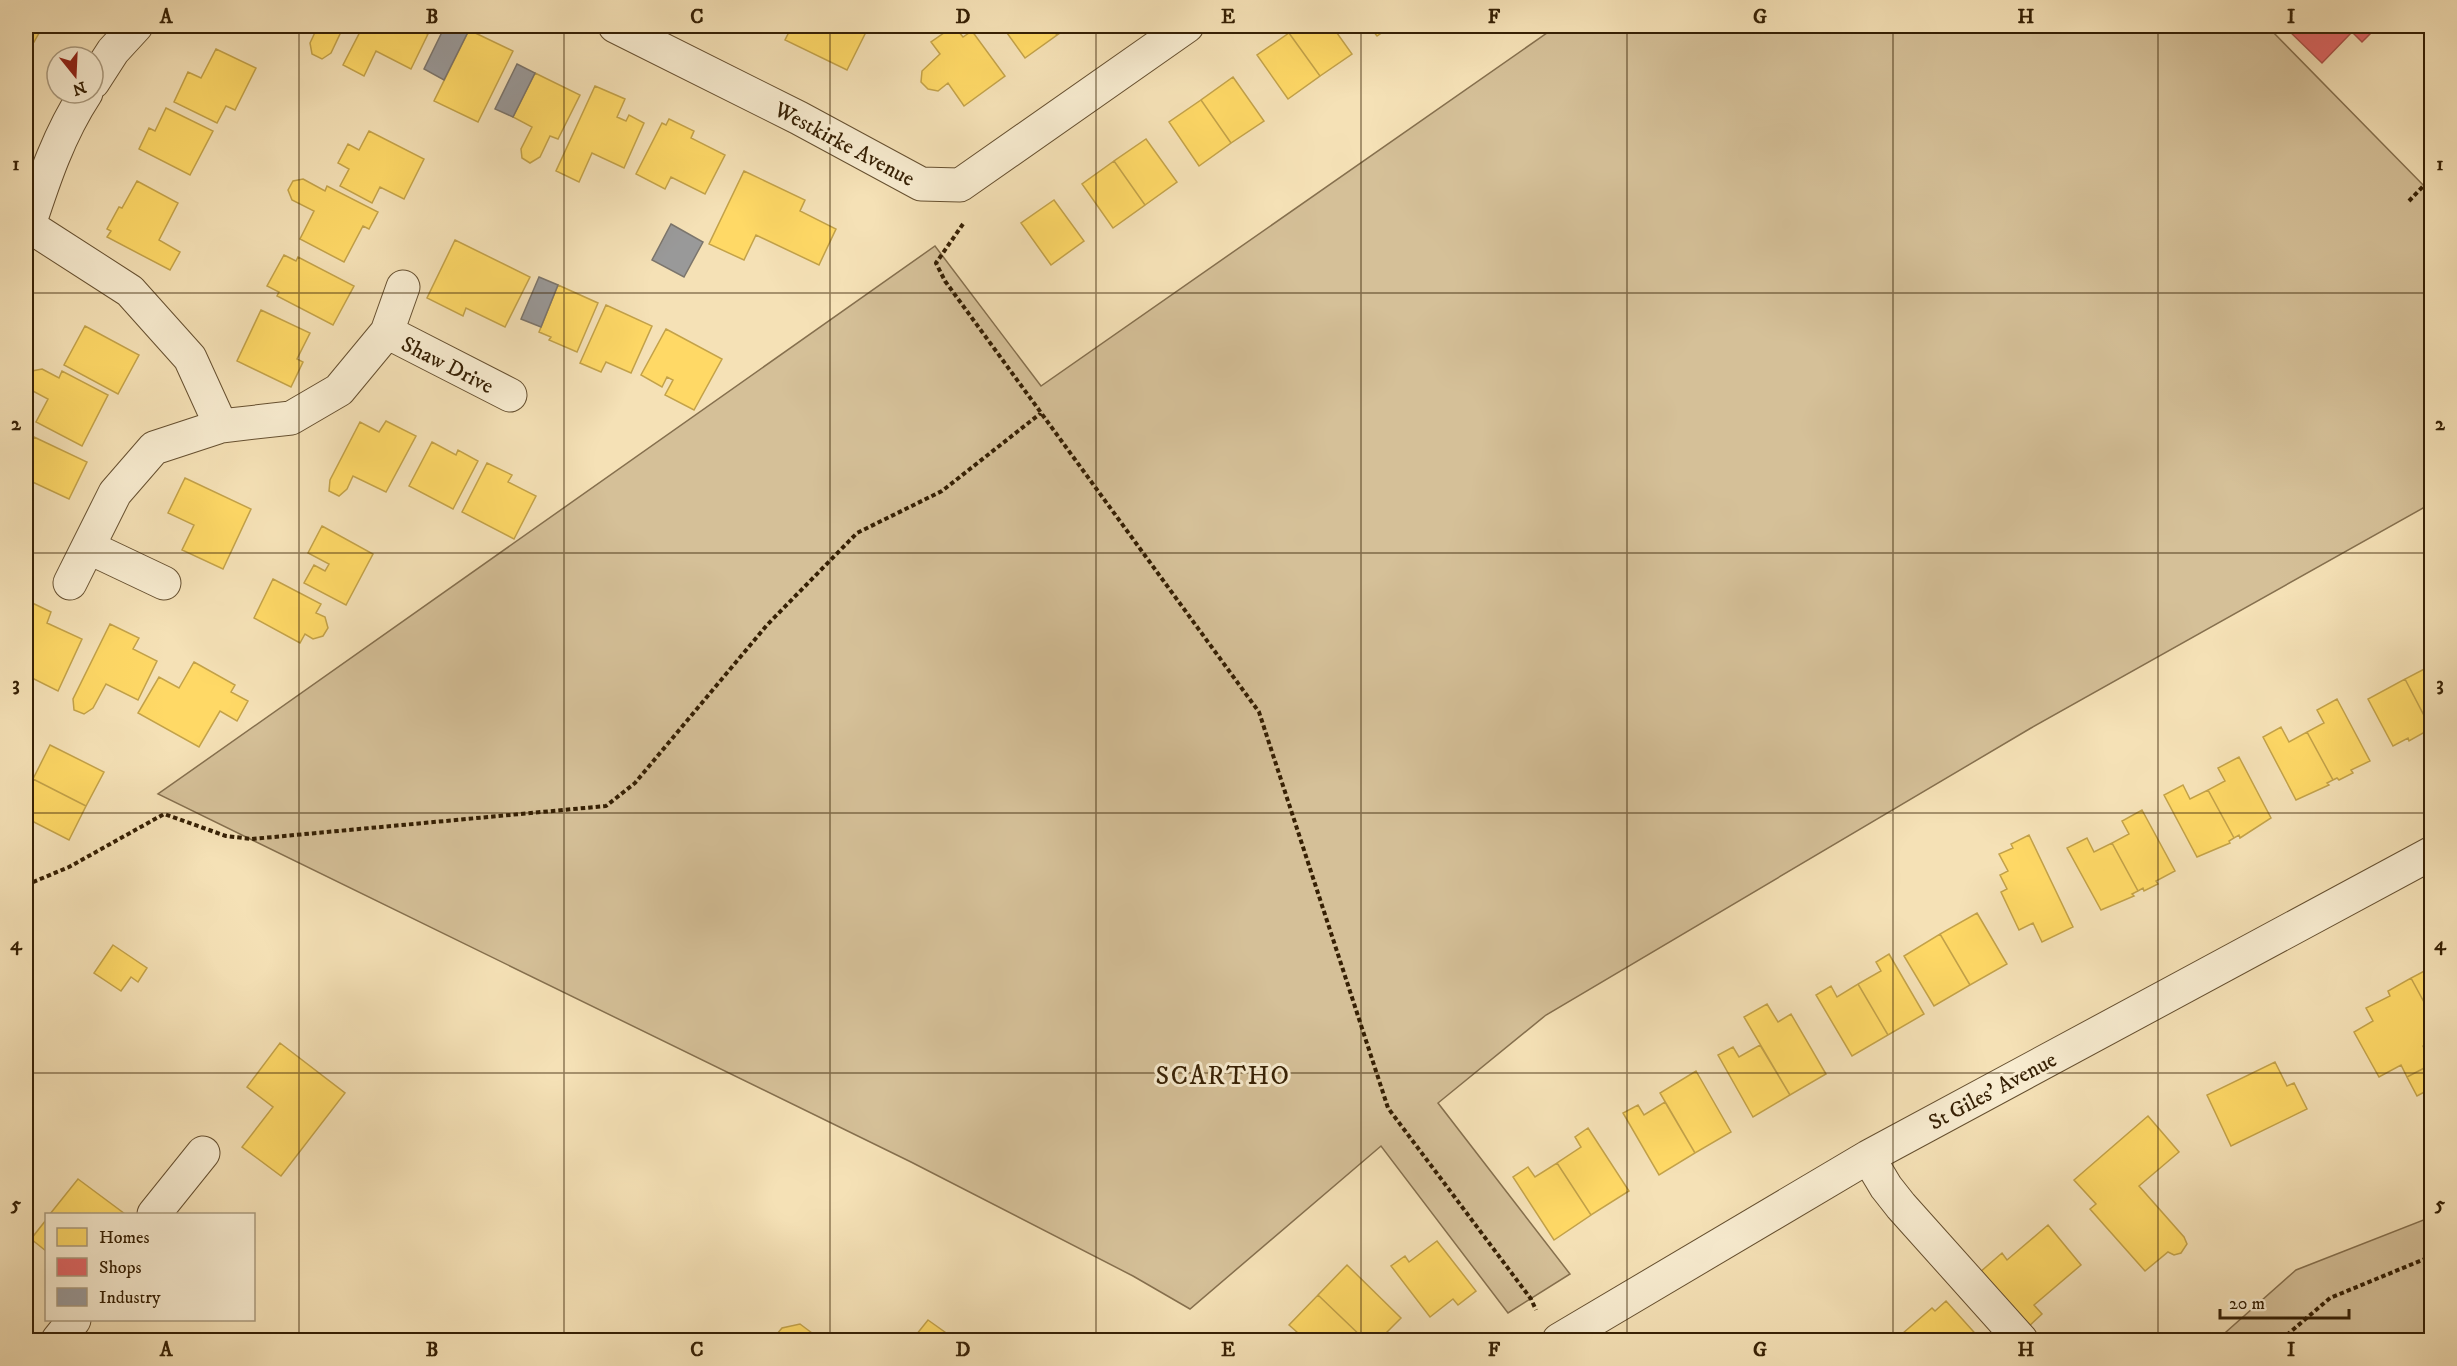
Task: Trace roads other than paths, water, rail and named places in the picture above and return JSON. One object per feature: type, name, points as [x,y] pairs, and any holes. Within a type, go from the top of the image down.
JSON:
[{"type":"street","points":[[105,63],[136,26]]},
{"type":"street","name":"Westkirke Avenue","points":[[615,26],[798,118],[921,184],[960,185],[1187,26]]},
{"type":"street","points":[[78,105],[46,171],[27,224],[130,291],[190,358],[220,426]]},
{"type":"street","name":"Shaw Drive","points":[[70,584],[115,493],[154,448],[220,426],[291,418],[339,390],[387,332],[403,287]]},
{"type":"street","name":"Shaw Drive","points":[[387,332],[510,395]]},
{"type":"street","points":[[88,547],[164,583]]},
{"type":"street","name":"St Giles' Avenue","points":[[1550,1330],[2432,853]]},
{"type":"street","points":[[156,1213],[203,1153]]},
{"type":"street","points":[[1868,1157],[1886,1187],[1901,1206],[2021,1341]]},
{"type":"street","points":[[58,1341],[73,1321]]},
{"type":"district","name":"SCARTHO","points":[[1223,1075]]}]
